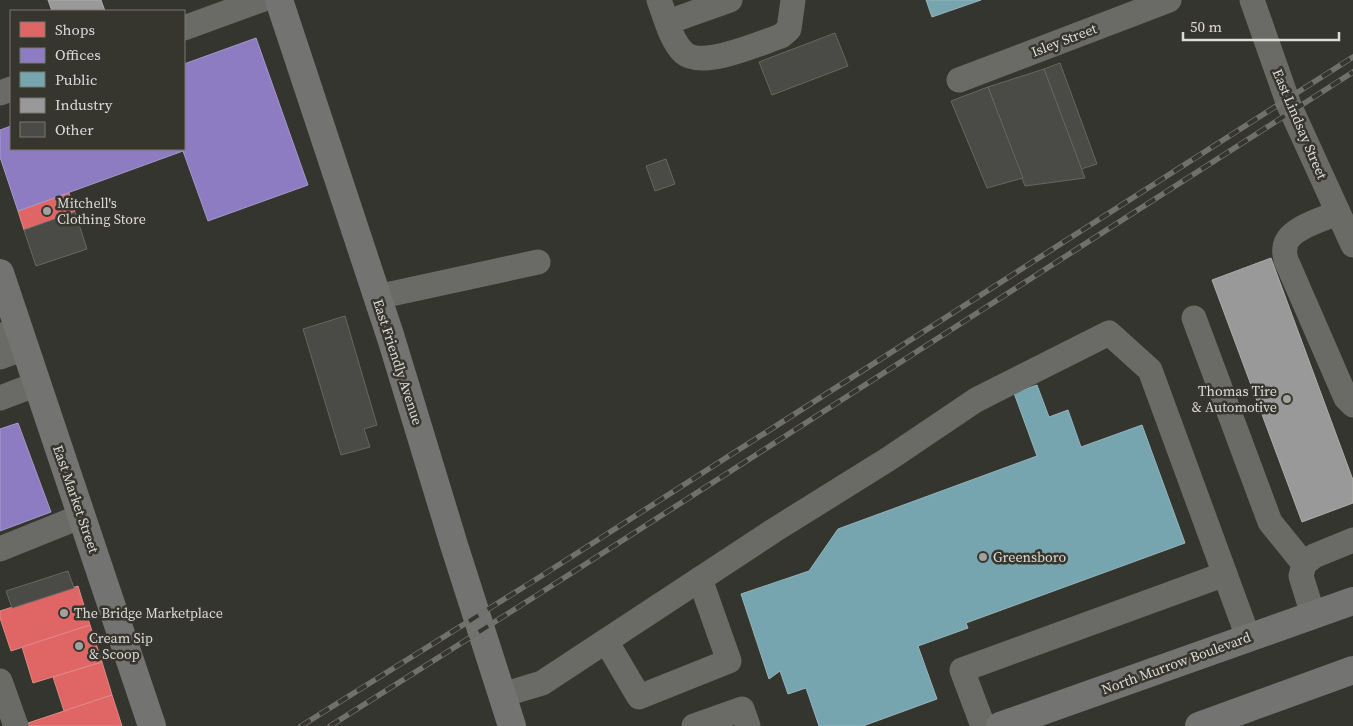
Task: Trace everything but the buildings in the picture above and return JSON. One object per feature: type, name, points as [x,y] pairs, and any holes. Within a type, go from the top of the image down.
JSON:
[{"type":"main road","name":"East Friendly Avenue","points":[[279,0],[392,338],[454,545],[512,726]]},
{"type":"main road","name":"East Market Street","points":[[0,273],[15,338],[38,384],[152,726]]},
{"type":"main road","name":"North Murrow Boulevard","points":[[1000,726],[1353,601]]},
{"type":"main road","points":[[1199,726],[1353,670]]},
{"type":"street","points":[[185,28],[261,0]]},
{"type":"street","points":[[730,0],[663,11],[676,43],[685,54],[699,59],[715,58],[781,36],[789,29],[793,0]]},
{"type":"street","name":"Isley Street","points":[[959,80],[1169,0]]},
{"type":"street","name":"East Lindsay Street","points":[[1252,0],[1290,105],[1353,245]]},
{"type":"street","points":[[1338,213],[1302,228],[1290,236],[1284,247],[1286,260],[1346,398],[1353,405]]},
{"type":"street","points":[[377,297],[538,262]]},
{"type":"street","points":[[1194,318],[1270,522],[1304,564]]},
{"type":"street","points":[[502,695],[542,683],[773,531],[890,458],[976,400],[1109,334],[1150,370],[1248,637]]},
{"type":"street","points":[[0,357],[15,338]]},
{"type":"street","points":[[0,398],[38,384]]},
{"type":"street","points":[[0,549],[82,516]]},
{"type":"street","points":[[1313,615],[1302,576],[1304,564],[1314,556],[1353,540]]},
{"type":"street","points":[[983,726],[962,670],[1225,574]]},
{"type":"street","points":[[606,641],[639,697],[729,661],[700,579]]},
{"type":"street","points":[[0,681],[16,726]]},
{"type":"street","points":[[694,726],[742,709],[748,726]]},
{"type":"railway","points":[[301,726],[535,580],[1353,57]]},
{"type":"railway","points":[[330,726],[1353,72]]},
{"type":"place","name":"Mitchell's Clothing Store","points":[[47,211]]},
{"type":"place","name":"Thomas Tire & Automotive","points":[[1287,399]]},
{"type":"place","name":"Greensboro","points":[[983,557]]},
{"type":"place","name":"The Bridge Marketplace","points":[[64,613]]},
{"type":"place","name":"Cream Sip & Scoop","points":[[79,646]]}]
